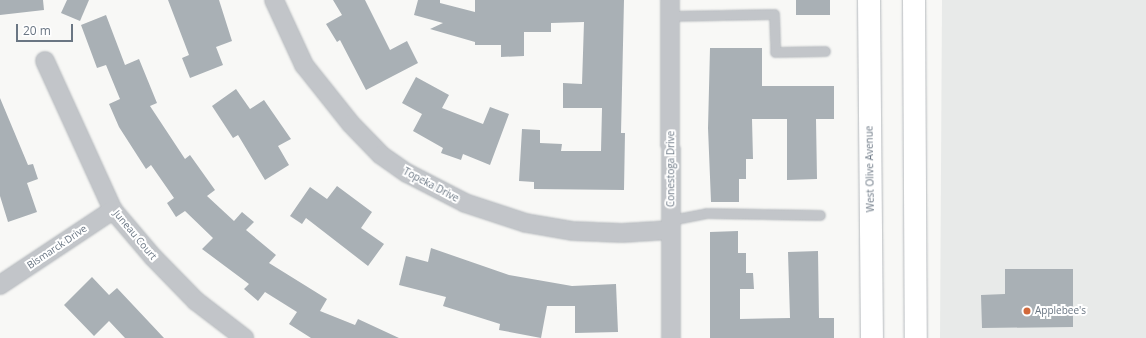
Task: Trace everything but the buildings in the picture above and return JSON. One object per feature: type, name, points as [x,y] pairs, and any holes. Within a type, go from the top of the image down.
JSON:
[{"type":"main road","name":"West Olive Avenue","points":[[869,0],[872,338]]},
{"type":"main road","points":[[914,0],[916,338]]},
{"type":"street","name":"Topeka Drive","points":[[274,0],[309,71],[351,124],[381,155],[407,173],[465,202],[526,222],[574,231],[671,225]]},
{"type":"street","name":"Conestoga Drive","points":[[670,8],[671,338]]},
{"type":"street","name":"Juneau Court","points":[[45,61],[113,210],[153,258],[191,296],[244,338]]},
{"type":"street","name":"Bismarck Drive","points":[[0,285],[113,210]]},
{"type":"lane","points":[[670,8],[774,14],[775,52],[825,51]]},
{"type":"lane","points":[[671,225],[706,213],[820,215]]},
{"type":"shaded area","points":[[942,0],[1146,0],[1146,338],[940,338]]},
{"type":"place","name":"Applebee's","points":[[1027,311]]}]
